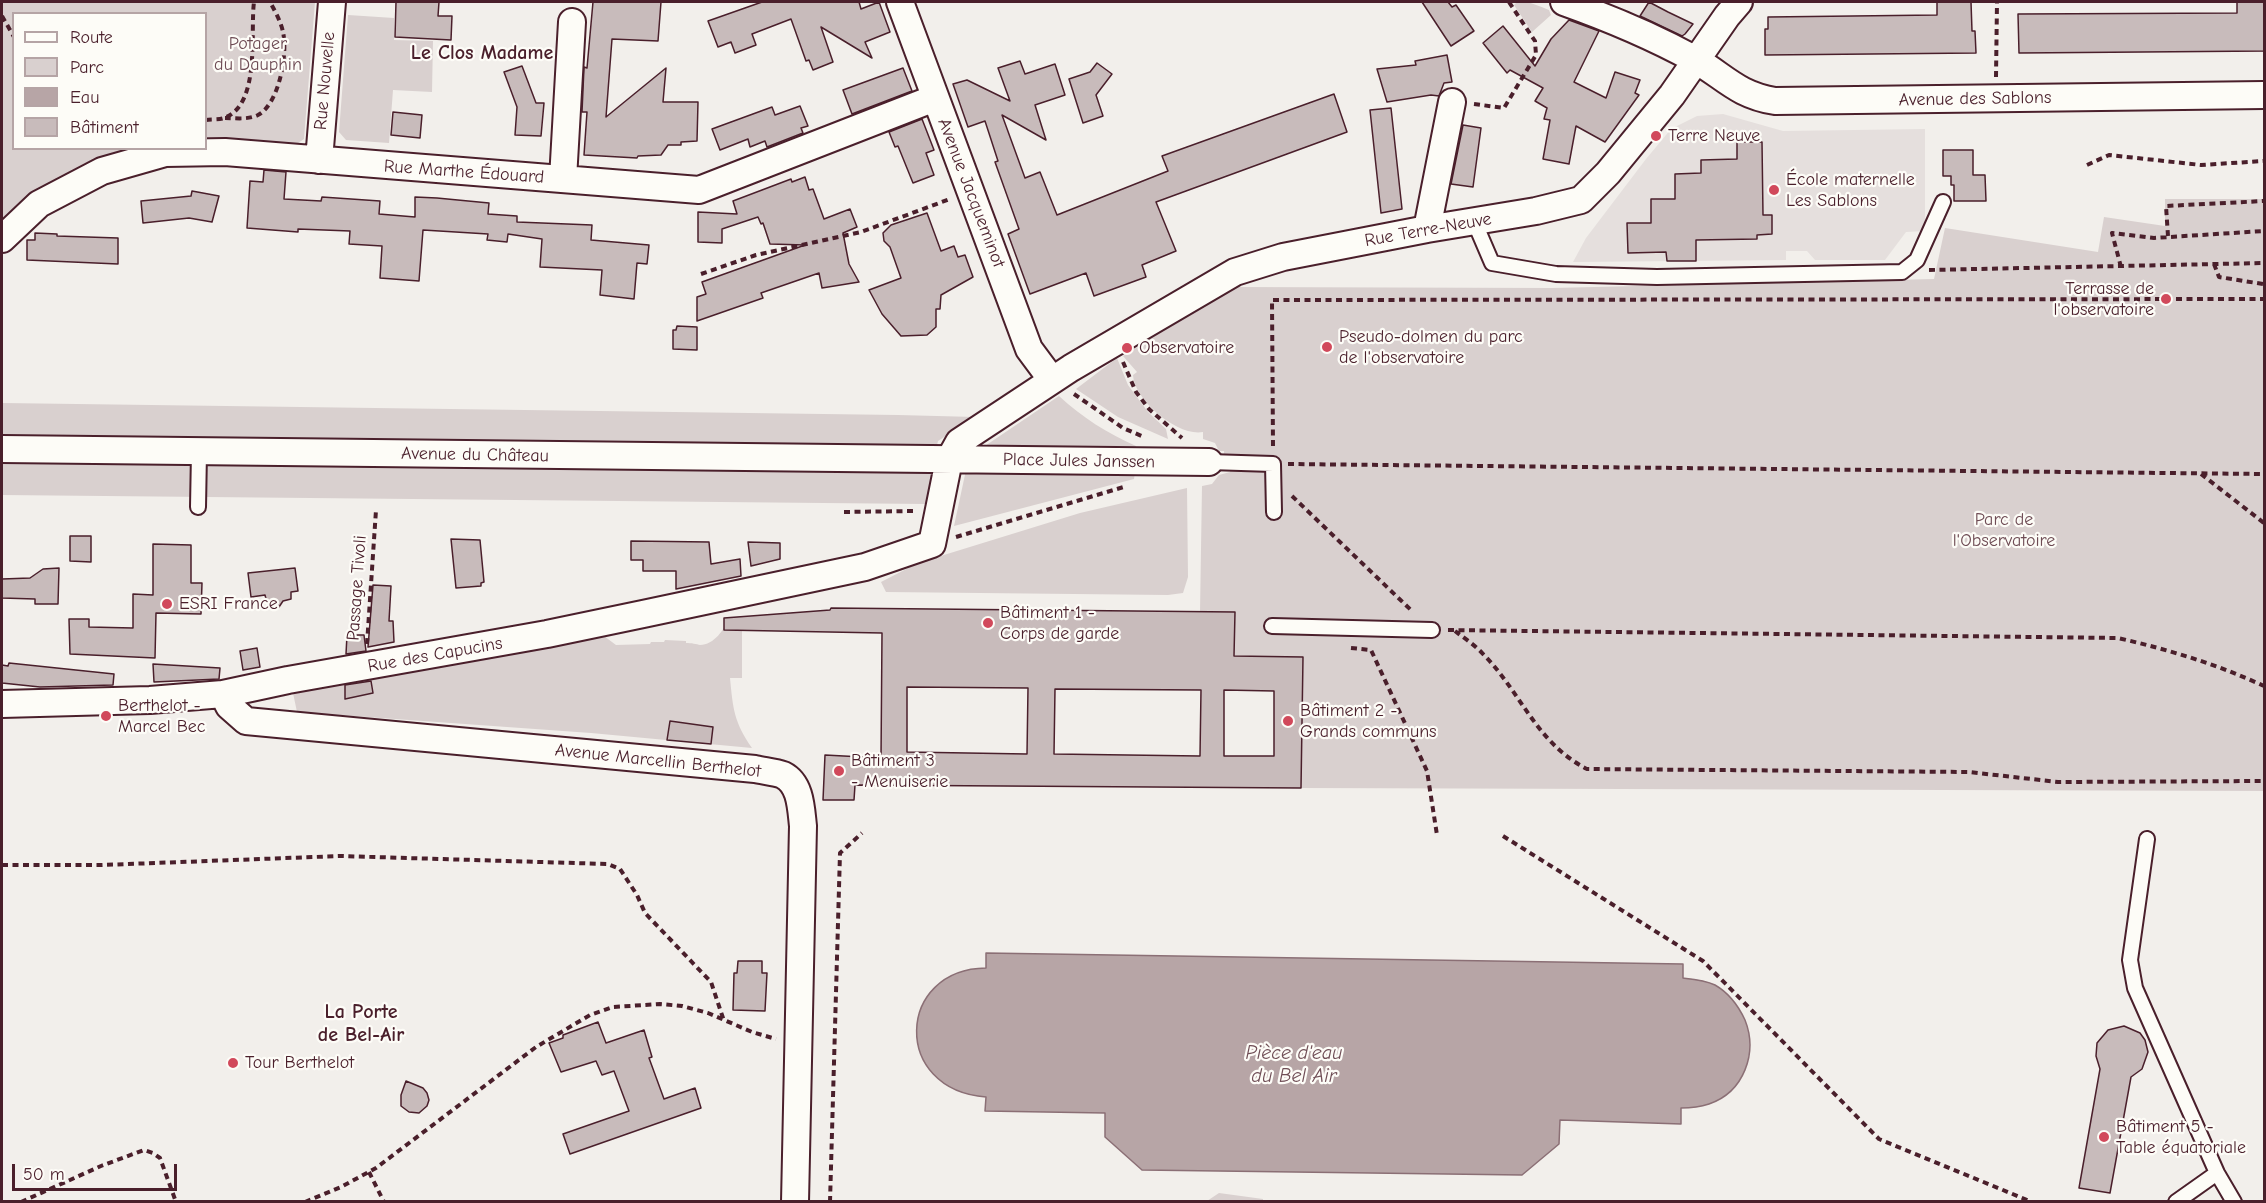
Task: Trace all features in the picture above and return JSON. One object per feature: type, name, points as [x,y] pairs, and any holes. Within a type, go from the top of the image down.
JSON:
[{"type":"street","name":"Rue Nouvelle","points":[[319,160],[332,2]]},
{"type":"street","name":"Avenue Jacqueminot","points":[[900,2],[1029,349],[1052,380]]},
{"type":"street","name":"Avenue des Sablons","points":[[1564,2],[1610,18],[1696,60],[1738,89],[1760,99],[1774,101],[2265,95]]},
{"type":"street","name":"Rue Terre-Neuve","points":[[1052,380],[1235,272],[1283,257],[1536,211],[1581,200],[1608,173],[1672,95],[1739,2]]},
{"type":"street","points":[[562,179],[572,22]]},
{"type":"street","name":"Rue Marthe Édouard","points":[[2,240],[39,204],[102,171],[165,153],[225,152],[699,190],[935,98]]},
{"type":"street","points":[[1427,229],[1452,102]]},
{"type":"street","points":[[932,544],[949,460],[959,442],[1052,380]]},
{"type":"street","name":"Avenue du Château","points":[[2,449],[949,460]]},
{"type":"street","name":"Place Jules Janssen","points":[[949,460],[1209,462]]},
{"type":"street","name":"Rue des Capucins","points":[[2,704],[150,700],[223,694],[288,680],[366,668],[547,634],[865,567],[932,544]]},
{"type":"street","name":"Avenue Marcellin Berthelot","points":[[223,694],[229,706],[246,721],[755,769],[783,775],[794,784],[801,803],[803,826],[795,1202]]},
{"type":"lane","points":[[1474,221],[1492,263],[1556,274],[1657,276],[1902,273],[1917,260],[1943,202]]},
{"type":"lane","points":[[198,507],[199,452]]},
{"type":"lane","points":[[1209,462],[1273,464],[1274,512]]},
{"type":"lane","points":[[1272,626],[1432,630]]},
{"type":"lane","points":[[2147,839],[2130,960],[2134,988],[2217,1173],[2234,1202]]},
{"type":"lane","points":[[2176,1202],[2217,1173]]},
{"type":"path","points":[[225,118],[242,103],[249,82],[254,2]]},
{"type":"path","points":[[207,120],[247,118],[259,115],[270,102],[279,82],[284,58],[283,32],[270,2]]},
{"type":"path","points":[[1452,102],[1504,108],[1536,54],[1535,41],[1509,2]]},
{"type":"path","points":[[1996,98],[1997,2]]},
{"type":"path","points":[[2,16],[12,34]]},
{"type":"path","points":[[2087,165],[2109,155],[2201,165],[2265,161]]},
{"type":"path","points":[[701,273],[756,255],[861,232],[970,192]]},
{"type":"path","points":[[2168,236],[2166,206],[2265,201]]},
{"type":"path","points":[[2265,231],[2154,238],[2112,233],[2121,267],[2265,263]]},
{"type":"path","points":[[2214,264],[2219,277],[2264,284],[2265,287]]},
{"type":"path","points":[[2265,299],[1272,300],[1273,464],[1295,501],[1432,630],[2118,639],[2173,651],[2229,669],[2265,686]]},
{"type":"path","points":[[1119,340],[1121,357],[1136,392],[1149,409],[1209,462]]},
{"type":"path","points":[[1052,380],[1123,428],[1155,441]]},
{"type":"path","points":[[1273,464],[2265,474]]},
{"type":"path","points":[[2200,473],[2265,523]]},
{"type":"path","points":[[932,544],[1131,485]]},
{"type":"path","name":"Passage Tivoli","points":[[366,668],[376,510]]},
{"type":"path","points":[[844,512],[940,510]]},
{"type":"path","points":[[1454,630],[1483,654],[1527,715],[1552,744],[1571,761],[1587,770],[1969,772],[2058,782],[2265,781]]},
{"type":"path","points":[[1349,647],[1371,650],[1376,660],[1427,771],[1437,835]]},
{"type":"path","points":[[830,1202],[840,853],[862,833]]},
{"type":"path","points":[[1503,836],[1703,961],[1879,1139],[2032,1202]]},
{"type":"path","points":[[2,865],[102,865],[340,856],[608,864],[620,869],[637,895],[645,913],[711,982],[724,1020]]},
{"type":"path","points":[[305,1202],[369,1172],[536,1047],[590,1015],[613,1007],[660,1004],[682,1006],[708,1013],[776,1039],[797,1041]]},
{"type":"path","points":[[21,1202],[101,1166],[144,1150],[160,1158],[176,1202]]},
{"type":"path","points":[[369,1172],[384,1202]]},
{"type":"shaded area","name":"École maternelle Les Sablons","points":[[1723,114],[1783,131],[1925,129],[1925,231],[1906,232],[1885,260],[1815,260],[1807,251],[1786,251],[1786,260],[1573,262],[1586,238],[1671,129],[1697,116]]},
{"type":"green space","name":"Potager du Dauphin","points":[[2,2],[315,2],[304,139],[295,145],[207,139],[207,12],[12,12],[12,150],[124,150],[93,160],[61,177],[2,219]]},
{"type":"green space","points":[[1517,2],[1537,5],[1549,10],[1551,15],[1532,32],[1514,5]]},
{"type":"green space","points":[[348,15],[394,18],[394,40],[433,41],[432,92],[393,90],[389,143],[346,140],[339,132]]},
{"type":"green space","name":"Parc de l'Observatoire","points":[[2165,199],[2264,199],[2264,791],[1301,788],[1303,657],[1234,656],[1235,612],[1200,612],[1202,486],[1212,484],[1219,475],[1230,472],[1230,454],[1224,454],[1224,451],[1219,451],[1215,443],[1203,439],[1203,432],[1182,429],[1159,415],[1141,395],[1135,385],[1133,375],[1137,372],[1123,356],[1233,287],[1552,288],[1934,279],[1945,228],[2098,252],[2104,217],[2165,226]]},
{"type":"green space","points":[[1117,358],[1128,385],[1148,412],[1166,429],[1168,439],[1118,417],[1076,389]]},
{"type":"green space","points":[[1059,396],[1096,424],[1136,446],[1134,452],[979,450]]},
{"type":"green space","points":[[2,403],[975,417],[938,441],[936,449],[2,440]]},
{"type":"green space","points":[[2,458],[932,470],[926,504],[2,495]]},
{"type":"green space","points":[[966,470],[1135,472],[1134,479],[954,526]]},
{"type":"green space","points":[[1187,488],[1188,577],[1183,593],[1168,595],[886,592],[881,582],[918,563],[1080,513]]},
{"type":"green space","points":[[742,616],[742,678],[730,678],[735,715],[752,748],[591,733],[297,712],[293,693],[604,636],[616,645],[650,644],[665,640],[686,641],[686,643],[700,645],[718,636],[728,618]]},
{"type":"green space","points":[[1219,1193],[1263,1199],[1263,1201],[1207,1201]]},
{"type":"water","name":"Pièce d'eau du Bel Air","points":[[986,953],[1683,964],[1683,978],[1715,985],[1736,1004],[1749,1033],[1749,1058],[1739,1081],[1721,1098],[1702,1106],[1681,1108],[1681,1124],[1560,1120],[1559,1144],[1522,1175],[1142,1170],[1105,1137],[1105,1113],[985,1111],[986,1097],[955,1089],[933,1074],[921,1053],[917,1030],[921,1007],[935,988],[956,974],[986,968]]},
{"type":"building","points":[[396,2],[439,2],[438,16],[452,16],[451,40],[395,37]]},
{"type":"building","points":[[593,2],[661,2],[658,41],[612,39],[606,117],[666,68],[663,102],[698,102],[697,141],[668,145],[661,155],[638,156],[637,158],[584,155],[587,112],[582,112],[584,67],[587,68]]},
{"type":"building","points":[[762,2],[859,2],[861,9],[879,2],[890,32],[865,42],[872,58],[821,27],[833,62],[813,70],[809,60],[806,61],[791,19],[752,34],[756,45],[735,53],[731,42],[718,47],[708,21]]},
{"type":"building","points":[[1422,2],[1448,2],[1452,7],[1456,5],[1474,31],[1451,46]]},
{"type":"building","points":[[1649,2],[1693,24],[1682,36],[1640,16]]},
{"type":"building","points":[[1937,2],[1971,2],[1972,31],[1975,31],[1976,53],[1765,55],[1765,29],[1768,29],[1768,17],[1937,15]]},
{"type":"building","points":[[2237,2],[2265,2],[2265,51],[2019,53],[2018,14],[2237,13]]},
{"type":"building","points":[[1569,20],[1599,31],[1574,82],[1606,98],[1615,72],[1640,80],[1635,93],[1639,95],[1605,142],[1576,126],[1569,164],[1543,159],[1550,120],[1544,119],[1547,108],[1535,101],[1543,88],[1510,70],[1507,73],[1483,43],[1503,26],[1535,66],[1551,39]]},
{"type":"building","points":[[1447,55],[1452,82],[1444,83],[1439,96],[1431,95],[1387,102],[1377,69],[1416,65],[1415,61]]},
{"type":"building","points":[[1020,61],[1025,74],[1055,64],[1065,95],[1035,105],[1046,140],[1002,115],[1025,178],[1040,172],[1057,215],[1168,171],[1162,156],[1334,94],[1347,132],[1156,202],[1176,251],[1142,265],[1146,277],[1094,296],[1086,273],[1030,294],[1008,234],[1019,229],[995,162],[998,161],[985,121],[968,127],[953,84],[967,80],[1010,101],[998,68]]},
{"type":"building","points":[[1097,63],[1112,74],[1096,95],[1103,116],[1083,123],[1069,79],[1090,72]]},
{"type":"building","points":[[522,66],[536,103],[544,103],[541,136],[515,135],[517,107],[504,72]]},
{"type":"building","points":[[903,68],[912,91],[852,114],[843,90]]},
{"type":"building","points":[[800,106],[808,126],[801,128],[803,133],[767,147],[765,141],[750,147],[748,139],[720,150],[712,129],[772,107],[775,115]]},
{"type":"building","points":[[1391,108],[1402,209],[1381,213],[1370,110]]},
{"type":"building","points":[[393,112],[422,115],[420,138],[391,135]]},
{"type":"building","points":[[922,119],[934,150],[926,153],[934,175],[913,183],[898,146],[895,147],[889,132]]},
{"type":"building","points":[[1463,125],[1481,128],[1473,187],[1451,184]]},
{"type":"building","points":[[1737,142],[1762,142],[1763,215],[1772,215],[1772,234],[1757,235],[1757,239],[1696,240],[1696,261],[1667,261],[1666,252],[1628,253],[1627,223],[1651,223],[1651,199],[1675,199],[1675,174],[1701,173],[1701,160],[1737,159]]},
{"type":"building","points":[[1943,150],[1973,150],[1973,175],[1985,175],[1986,201],[1954,201],[1954,185],[1951,185],[1951,176],[1943,176]]},
{"type":"building","points":[[264,170],[286,172],[284,199],[321,201],[322,197],[380,201],[379,214],[415,217],[415,197],[437,198],[489,203],[488,214],[517,216],[517,222],[592,225],[591,240],[649,245],[647,264],[637,263],[634,299],[600,295],[602,270],[540,267],[542,239],[508,234],[507,242],[487,240],[488,234],[423,230],[419,281],[380,278],[382,246],[349,244],[350,231],[298,229],[298,232],[247,228],[250,181],[263,182]]},
{"type":"building","points":[[805,177],[809,190],[813,189],[824,219],[850,209],[857,227],[843,233],[849,264],[859,282],[822,288],[819,273],[761,293],[763,298],[697,321],[697,297],[706,294],[702,282],[805,245],[770,244],[763,223],[761,224],[758,217],[722,229],[722,243],[698,242],[698,212],[737,214],[733,201],[791,179],[792,182]]},
{"type":"building","points":[[192,191],[219,196],[212,222],[189,218],[143,223],[141,201],[191,196]]},
{"type":"building","points":[[927,213],[941,251],[954,246],[958,257],[965,255],[973,277],[941,295],[940,309],[936,309],[936,327],[927,335],[901,336],[882,314],[869,290],[901,278],[890,247],[884,241],[883,233],[891,225]]},
{"type":"building","points":[[35,233],[118,238],[118,264],[27,260],[27,240],[35,240]]},
{"type":"building","points":[[677,326],[697,327],[697,350],[673,349],[673,330],[676,330]]},
{"type":"building","points":[[70,536],[91,536],[91,562],[70,561]]},
{"type":"building","points":[[451,539],[480,540],[484,582],[481,586],[456,588]]},
{"type":"building","points":[[631,541],[709,542],[711,564],[740,559],[741,576],[676,589],[676,571],[643,571],[643,560],[631,560]]},
{"type":"building","points":[[748,542],[780,543],[780,559],[751,566]]},
{"type":"building","name":"ESRI France","points":[[153,544],[191,545],[191,583],[202,583],[201,614],[156,613],[155,658],[70,654],[69,619],[89,619],[89,627],[133,628],[133,594],[153,595]]},
{"type":"building","points":[[59,568],[58,604],[35,604],[35,599],[2,598],[2,579],[30,578],[43,569]]},
{"type":"building","points":[[295,568],[298,591],[291,592],[291,599],[283,601],[279,607],[266,599],[265,595],[251,597],[248,573]]},
{"type":"building","points":[[373,585],[391,586],[389,621],[393,621],[394,642],[368,647]]},
{"type":"building","name":"Bâtiment 2 - Grands communs","points":[[831,608],[1235,612],[1234,656],[1303,657],[1301,788],[855,785],[854,800],[823,800],[825,755],[881,758],[882,633],[724,630],[724,618],[830,610]],"holes":[[[907,687],[1028,688],[1027,754],[907,752]],[[1055,689],[1201,690],[1200,756],[1054,754]],[[1224,690],[1274,691],[1274,756],[1224,756]]]},
{"type":"building","points":[[347,635],[364,635],[366,651],[346,654]]},
{"type":"building","points":[[257,648],[260,667],[243,670],[240,651]]},
{"type":"building","points":[[9,663],[114,674],[113,685],[40,687],[2,683],[2,665],[8,666]]},
{"type":"building","points":[[153,664],[220,668],[219,679],[154,682]]},
{"type":"building","points":[[371,681],[373,693],[345,699],[345,685]]},
{"type":"building","points":[[670,721],[713,727],[711,744],[667,740]]},
{"type":"building","points":[[738,961],[762,961],[762,973],[767,973],[765,1011],[733,1010],[734,973],[737,973]]},
{"type":"building","points":[[598,1022],[606,1043],[644,1030],[652,1057],[649,1058],[664,1099],[695,1088],[701,1108],[570,1154],[563,1134],[629,1111],[614,1071],[602,1075],[596,1061],[561,1072],[549,1043],[563,1038],[563,1035]]},
{"type":"building","name":"Bâtiment 5 - Table équatoriale","points":[[2124,1026],[2140,1033],[2145,1040],[2148,1052],[2142,1069],[2131,1077],[2110,1193],[2079,1188],[2100,1069],[2096,1056],[2097,1043],[2108,1030]]},
{"type":"building","points":[[406,1081],[423,1088],[427,1093],[429,1100],[427,1106],[419,1113],[409,1112],[401,1106],[401,1095]]},
{"type":"place","name":"Terre Neuve","points":[[1656,136]]},
{"type":"place","name":"École maternelle Les Sablons","points":[[1774,190]]},
{"type":"place","name":"Terrasse de l'observatoire","points":[[2166,299]]},
{"type":"place","name":"Pseudo-dolmen du parc de l'observatoire","points":[[1327,347]]},
{"type":"place","name":"Observatoire","points":[[1127,348]]},
{"type":"place","name":"ESRI France","points":[[167,604]]},
{"type":"place","name":"Bâtiment 1 - Corps de garde","points":[[988,623]]},
{"type":"place","name":"Berthelot - Marcel Bec","points":[[106,716]]},
{"type":"place","name":"Bâtiment 2 - Grands communs","points":[[1288,721]]},
{"type":"place","name":"Bâtiment 3 - Menuiserie","points":[[839,771]]},
{"type":"place","name":"Tour Berthelot","points":[[233,1063]]},
{"type":"place","name":"Bâtiment 5 - Table équatoriale","points":[[2104,1137]]},
{"type":"district","name":"Le Clos Madame","points":[[482,53]]},
{"type":"district","name":"La Porte de Bel-Air","points":[[361,1024]]}]
